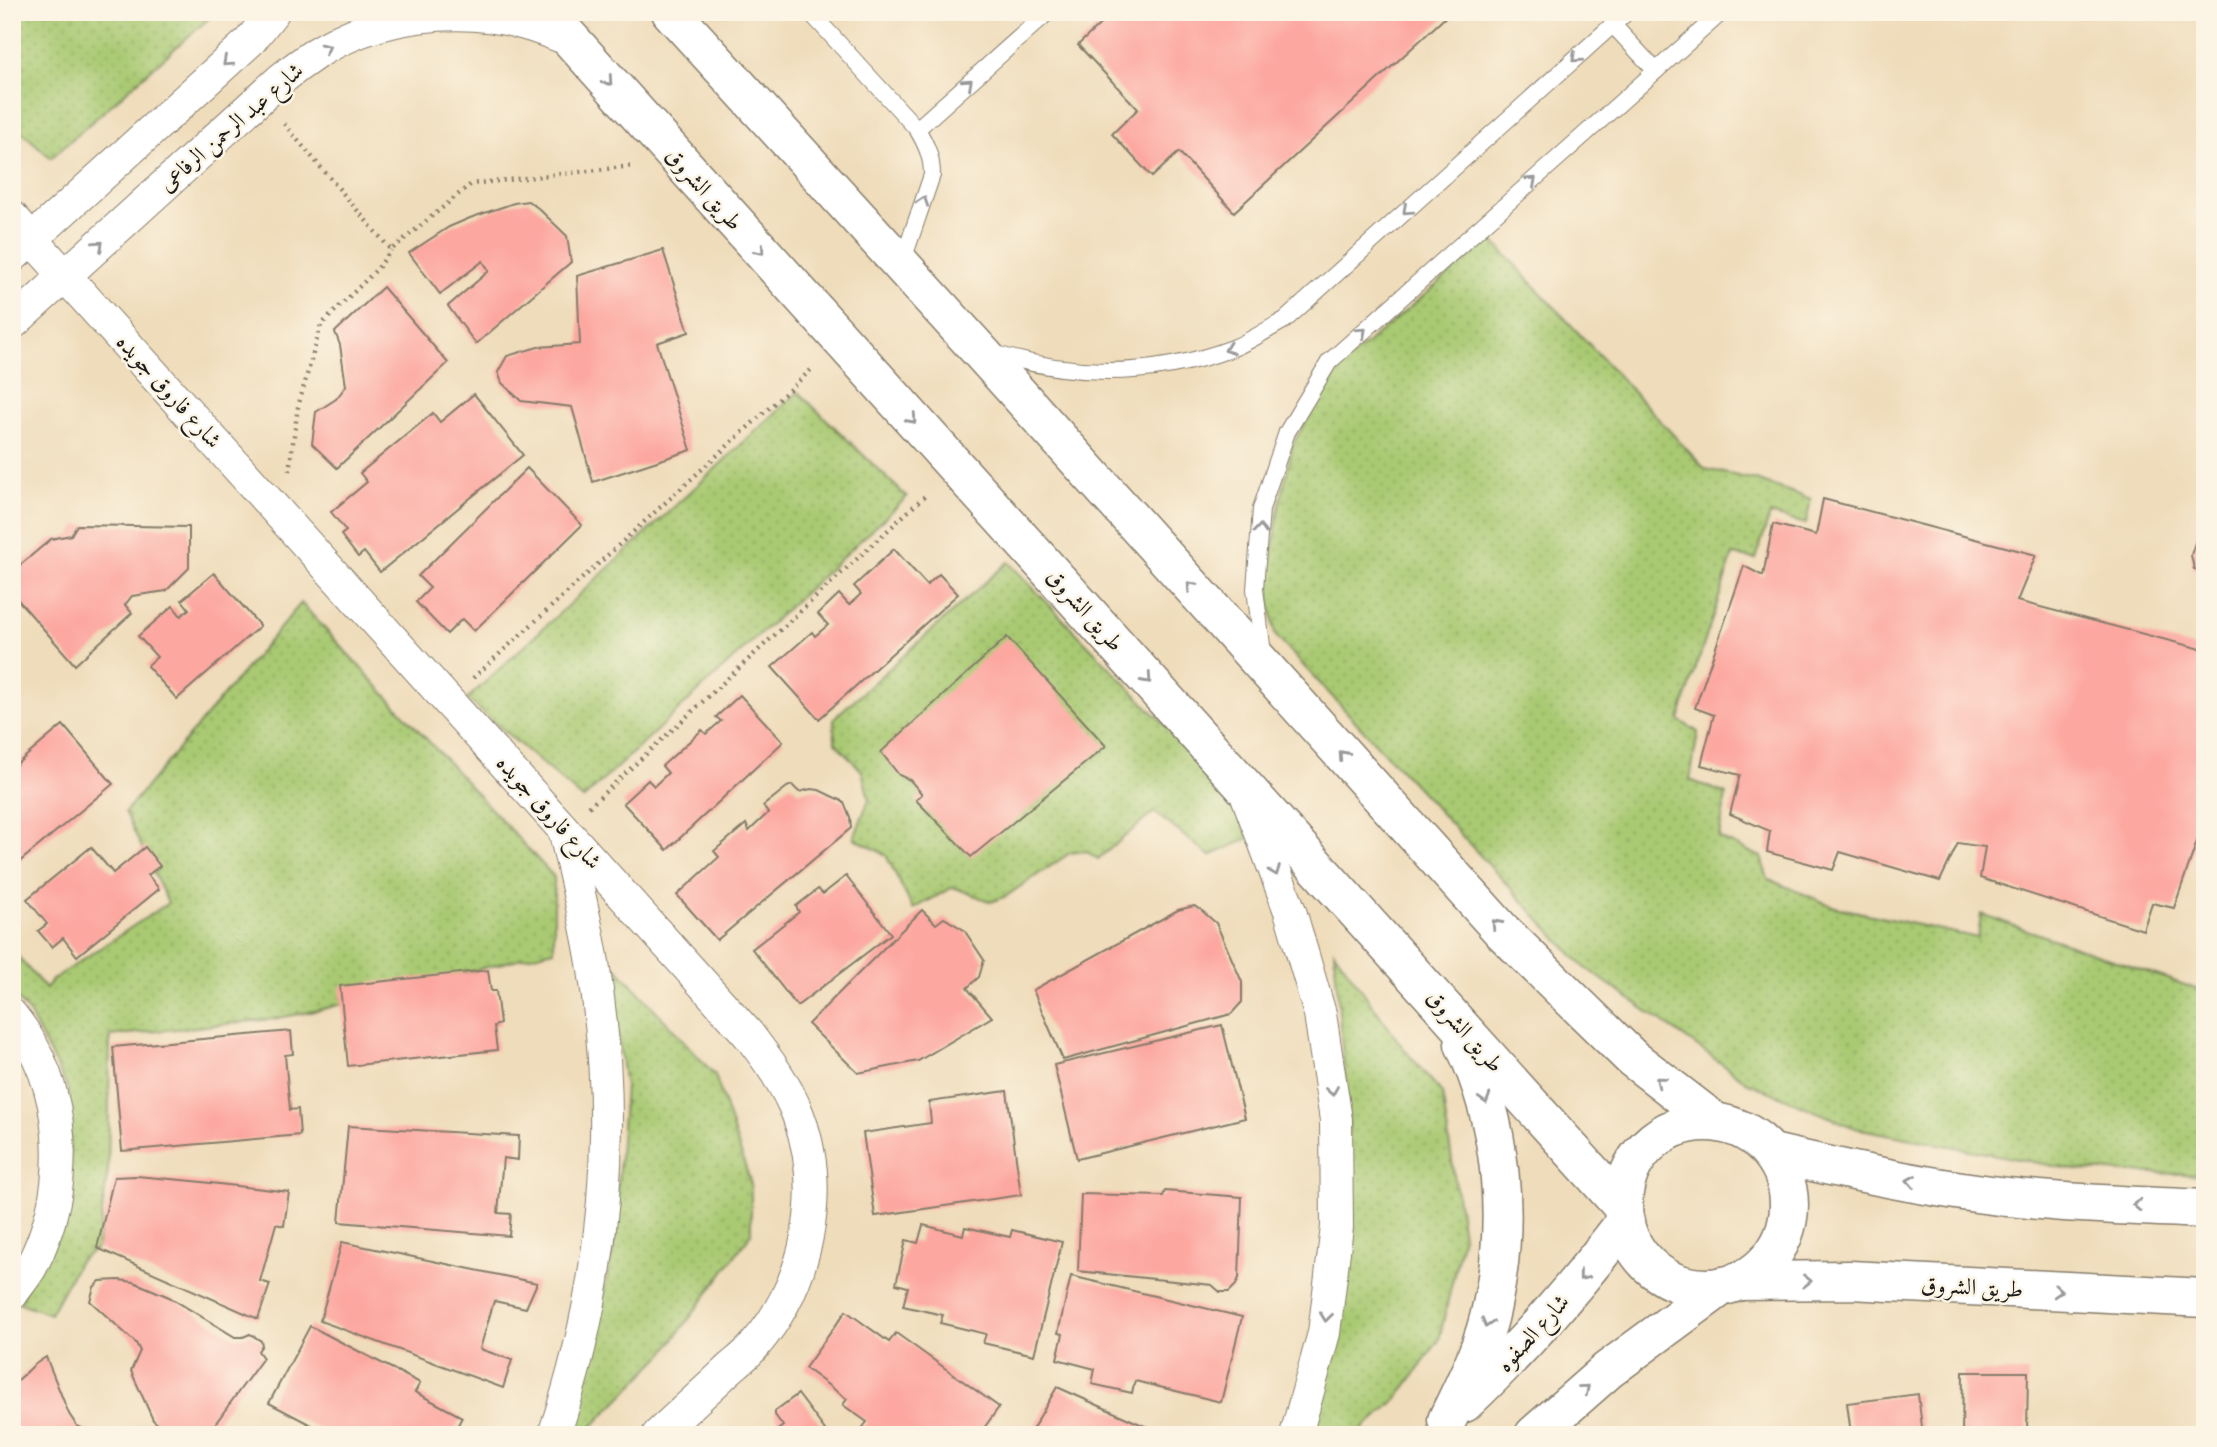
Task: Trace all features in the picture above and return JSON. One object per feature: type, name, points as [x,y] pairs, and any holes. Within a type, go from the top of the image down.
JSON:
[{"type":"street","points":[[19,238],[250,41],[273,12]]},
{"type":"street","name":"طريق الشروق","points":[[546,12],[1449,1013],[1624,1214]]},
{"type":"street","points":[[673,13],[1502,931],[1632,1058],[1715,1122]]},
{"type":"street","name":"شارع عبد الرحمن الرفاعى","points":[[12,324],[261,96],[316,54],[356,33],[398,20],[443,15],[487,16],[530,25],[572,41]]},
{"type":"street","name":"شارع فاروق جويده","points":[[19,238],[65,276],[748,1034],[778,1072],[799,1116],[810,1164],[811,1212],[802,1260],[783,1305],[755,1345],[658,1435]]},
{"type":"street","points":[[1243,785],[1290,911],[1320,1014],[1336,1120],[1335,1240],[1324,1333],[1296,1435]]},
{"type":"street","points":[[554,1435],[568,1394],[586,1323],[599,1252],[606,1180],[607,1118],[603,1034],[593,962],[564,830]]},
{"type":"street","points":[[1439,1427],[1474,1365],[1492,1307],[1501,1247],[1502,1210],[1502,1186],[1493,1126],[1475,1068],[1449,1013]]},
{"type":"street","points":[[12,1016],[23,1029],[45,1074],[57,1122],[59,1172],[50,1221],[30,1268],[12,1294]]},
{"type":"street","points":[[1534,1435],[1608,1370],[1730,1284],[1760,1268],[1776,1248],[1787,1225],[1790,1200],[1785,1175],[1772,1153],[1756,1138],[1737,1127],[1715,1122],[1692,1123],[1669,1130],[1650,1144],[1635,1162],[1626,1184],[1624,1214],[1632,1242],[1644,1259],[1660,1274],[1679,1283],[1701,1288],[1730,1284]]},
{"type":"street","points":[[1772,1153],[1949,1188],[2039,1200],[2205,1209]]},
{"type":"street","name":"شارع الصفوه","points":[[1439,1427],[1496,1374],[1541,1326],[1584,1275],[1624,1214]]},
{"type":"street","name":"طريق الشروق","points":[[1730,1284],[1850,1280],[2205,1298]]},
{"type":"lane","points":[[810,12],[917,129],[927,145],[932,160],[932,175],[901,265]]},
{"type":"lane","points":[[917,129],[1048,12]]},
{"type":"lane","points":[[977,348],[1027,363],[1080,371],[1133,371],[1185,363],[1235,347],[1286,320],[1627,12]]},
{"type":"lane","points":[[1266,670],[1255,589],[1261,509],[1287,432],[1329,362],[1722,12]]},
{"type":"lane","points":[[1613,25],[1656,71]]},
{"type":"path","points":[[261,96],[391,250]]},
{"type":"path","points":[[283,517],[298,407],[321,325],[378,268],[391,250],[471,184],[680,162]]},
{"type":"path","points":[[448,700],[842,342]]},
{"type":"path","points":[[564,830],[956,468]]},
{"type":"green space","points":[[12,12],[216,12],[51,158],[12,123]]},
{"type":"green space","points":[[1491,239],[1705,469],[1756,480],[1811,499],[1806,524],[1770,514],[1756,559],[1733,555],[1679,720],[1698,732],[1690,780],[1726,794],[1719,838],[1761,857],[1768,879],[1835,907],[1978,938],[1981,914],[2205,992],[2205,1175],[2075,1170],[1855,1128],[1749,1083],[1583,966],[1275,635],[1268,588],[1278,512],[1293,444],[1333,372]]},
{"type":"green space","points":[[798,392],[907,497],[583,799],[467,699]]},
{"type":"green space","points":[[1008,562],[1226,788],[1249,838],[1210,856],[1154,812],[1098,859],[1086,851],[1070,853],[1006,896],[991,902],[953,887],[913,909],[886,855],[854,838],[869,799],[862,771],[835,742],[834,718]]},
{"type":"green space","points":[[301,603],[554,877],[554,950],[315,1011],[273,1019],[110,1036],[108,1171],[97,1248],[79,1261],[50,1314],[20,1303],[70,1163],[68,1089],[29,1013],[12,993],[12,950],[46,989],[52,980],[168,903],[125,812]]},
{"type":"green space","points":[[1334,951],[1404,1049],[1442,1093],[1463,1235],[1439,1340],[1397,1399],[1356,1435],[1318,1435],[1316,1410],[1349,1128]]},
{"type":"green space","points":[[614,965],[715,1075],[751,1184],[751,1234],[664,1353],[584,1435],[572,1435],[613,1251],[625,1086],[614,1008]]},
{"type":"building","points":[[1113,12],[1451,12],[1234,212],[1179,152],[1152,177],[1112,134],[1138,109],[1078,45]]},
{"type":"building","points":[[528,201],[567,236],[571,262],[476,344],[448,306],[489,271],[483,261],[440,294],[409,253],[449,227],[514,203]]},
{"type":"building","points":[[663,250],[689,332],[657,343],[691,450],[593,482],[572,407],[521,401],[502,383],[498,372],[507,356],[538,347],[580,344],[577,276]]},
{"type":"building","points":[[383,287],[448,363],[337,468],[312,444],[316,412],[336,399],[346,386],[340,345],[335,332]]},
{"type":"building","points":[[474,394],[523,455],[380,572],[364,552],[358,557],[341,535],[346,531],[331,512],[367,482],[360,473],[433,413],[440,422]]},
{"type":"building","points":[[527,468],[582,525],[474,631],[462,619],[447,634],[416,602],[430,588],[418,576]]},
{"type":"building","points":[[1823,499],[2036,555],[2017,601],[2205,650],[2205,818],[2174,908],[2152,903],[2143,930],[1980,878],[1985,847],[1958,843],[1940,881],[1840,852],[1833,870],[1767,852],[1770,831],[1730,814],[1740,775],[1701,765],[1714,715],[1695,708],[1744,566],[1763,576],[1773,524],[1816,535]]},
{"type":"building","points":[[2205,513],[2205,570],[2194,569],[2191,555]]},
{"type":"building","points":[[77,525],[189,527],[189,568],[166,591],[132,596],[125,605],[132,613],[75,665],[12,593],[12,572],[51,539],[71,535]]},
{"type":"building","points":[[894,549],[927,585],[939,574],[958,594],[819,719],[772,667],[812,632],[815,636],[828,625],[818,614],[839,594],[849,605],[861,594],[854,586]]},
{"type":"building","points":[[214,573],[260,626],[177,699],[147,666],[157,657],[138,636],[173,606],[181,616],[189,609],[182,600]]},
{"type":"building","points":[[1007,637],[1106,746],[971,857],[916,800],[922,794],[910,780],[899,775],[881,752]]},
{"type":"building","points":[[740,695],[783,742],[667,850],[623,803],[648,780],[654,786],[668,773],[662,766],[702,730],[706,734],[721,721],[716,717]]},
{"type":"building","points":[[63,725],[113,784],[12,868],[12,768]]},
{"type":"building","points":[[792,785],[799,792],[819,790],[844,802],[851,828],[717,940],[677,895],[719,857],[714,851],[746,824],[749,831],[768,813],[763,806]]},
{"type":"building","points":[[91,847],[113,873],[145,847],[160,866],[148,875],[159,889],[77,956],[63,938],[52,947],[38,931],[47,924],[27,899]]},
{"type":"building","points":[[846,876],[891,934],[797,1006],[752,949],[799,912],[796,906],[818,889],[823,894]]},
{"type":"building","points":[[1194,906],[1216,923],[1242,982],[1242,1002],[1231,1014],[1063,1060],[1033,990],[1178,910]]},
{"type":"building","points":[[922,910],[936,924],[944,918],[964,930],[984,960],[979,977],[967,988],[992,1017],[918,1061],[858,1073],[808,1024]]},
{"type":"building","points":[[488,970],[491,991],[496,991],[500,1024],[494,1026],[497,1050],[348,1066],[340,986]]},
{"type":"building","points":[[1222,1025],[1245,1118],[1077,1159],[1054,1065]]},
{"type":"building","points":[[291,1031],[293,1054],[285,1055],[290,1110],[298,1109],[300,1135],[122,1151],[113,1047]]},
{"type":"building","points":[[1007,1091],[1021,1195],[875,1216],[863,1133],[931,1123],[929,1102]]},
{"type":"building","points":[[348,1126],[519,1136],[518,1160],[503,1158],[498,1213],[511,1214],[509,1236],[339,1222]]},
{"type":"building","points":[[136,1176],[289,1192],[284,1226],[276,1224],[260,1281],[270,1284],[258,1319],[97,1248],[114,1177]]},
{"type":"building","points":[[1165,1191],[1242,1197],[1239,1278],[1229,1292],[1220,1292],[1212,1285],[1078,1271],[1081,1194],[1163,1196]]},
{"type":"building","points":[[923,1225],[963,1235],[965,1227],[1010,1237],[1012,1230],[1062,1242],[1034,1355],[983,1343],[986,1334],[940,1323],[943,1315],[903,1306],[908,1287],[896,1284],[906,1240],[918,1243]]},
{"type":"building","points":[[342,1242],[537,1283],[526,1308],[494,1301],[480,1349],[512,1360],[503,1388],[320,1321]]},
{"type":"building","points":[[1071,1276],[1242,1317],[1221,1402],[1135,1381],[1132,1393],[1092,1384],[1095,1369],[1057,1359],[1063,1334],[1058,1333]]},
{"type":"building","points":[[100,1281],[134,1282],[169,1297],[235,1337],[250,1334],[261,1341],[262,1345],[258,1351],[263,1358],[207,1435],[170,1435],[153,1420],[131,1371],[140,1351],[136,1343],[90,1301],[94,1287]]},
{"type":"building","points":[[846,1311],[889,1342],[896,1333],[999,1407],[979,1435],[874,1435],[863,1427],[867,1422],[843,1405],[847,1399],[805,1368]]},
{"type":"building","points":[[310,1326],[420,1383],[415,1392],[462,1417],[453,1435],[330,1435],[269,1403]]},
{"type":"building","points":[[46,1357],[69,1414],[77,1426],[97,1435],[18,1435],[12,1428],[12,1386]]},
{"type":"building","points":[[1963,1372],[2028,1372],[2027,1435],[1962,1435]]},
{"type":"building","points":[[1057,1387],[1165,1435],[1029,1435]]},
{"type":"building","points":[[798,1394],[825,1430],[819,1435],[771,1435],[783,1426],[775,1411]]},
{"type":"building","points":[[1918,1394],[1923,1435],[1857,1435],[1850,1426],[1847,1403]]},
{"type":"building","points":[[2203,1402],[2205,1435],[2198,1435]]}]
